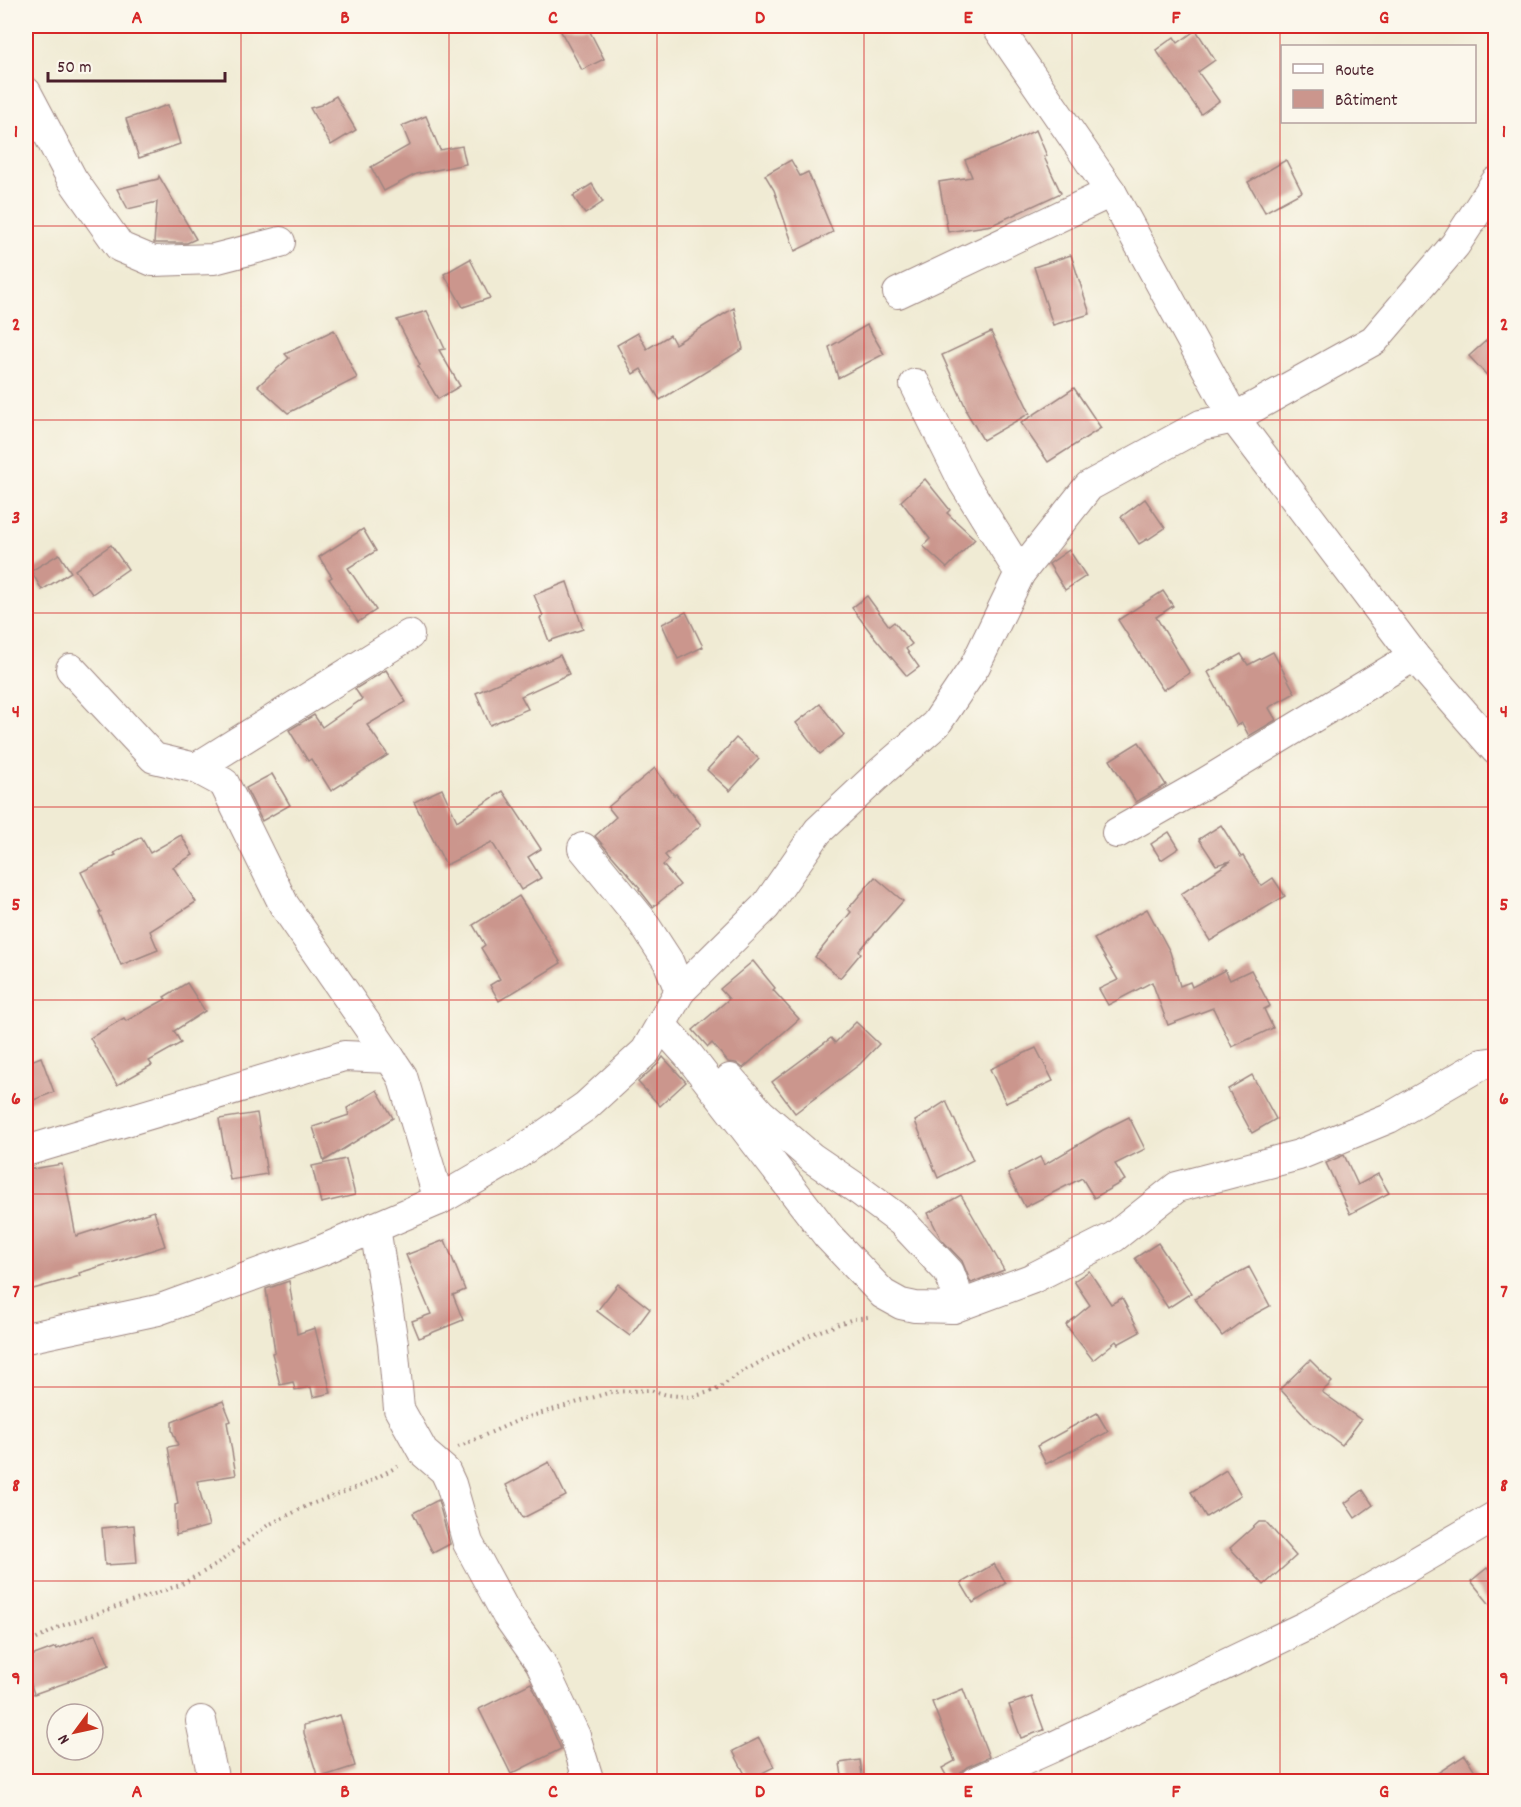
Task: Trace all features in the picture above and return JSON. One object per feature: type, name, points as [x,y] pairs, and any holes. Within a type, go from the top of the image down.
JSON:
[{"type":"street","points":[[997,26],[1111,192],[1233,418],[1414,656],[1496,750]]},
{"type":"street","points":[[26,92],[72,179],[120,247],[153,261],[214,259],[280,242]]},
{"type":"street","points":[[26,1338],[158,1310],[320,1251],[439,1200],[513,1157],[586,1106],[646,1051],[680,991],[766,906],[818,831],[936,724],[975,666],[1020,573],[1089,486],[1201,425],[1233,418],[1374,340],[1455,245],[1496,182]]},
{"type":"street","points":[[898,293],[1111,192]]},
{"type":"street","points":[[915,384],[963,481],[1020,573]]},
{"type":"street","points":[[196,768],[409,634]]},
{"type":"street","points":[[1116,833],[1205,783],[1414,656]]},
{"type":"street","points":[[71,669],[154,758],[196,768],[224,783],[284,905],[402,1076],[439,1200]]},
{"type":"street","points":[[583,848],[640,918],[668,961],[680,991]]},
{"type":"street","points":[[661,1025],[689,1056],[828,1236],[883,1294],[902,1304],[915,1307],[952,1308],[1031,1279],[1114,1237],[1178,1187],[1299,1155],[1389,1118],[1482,1064],[1496,1062]]},
{"type":"street","points":[[26,1151],[344,1056],[390,1058]]},
{"type":"street","points":[[689,1056],[720,1070],[760,1113],[812,1158],[902,1222],[949,1272],[955,1288],[952,1308]]},
{"type":"street","points":[[375,1227],[393,1344],[399,1409],[436,1452],[451,1484],[468,1543],[507,1615],[540,1662],[576,1736],[589,1782]]},
{"type":"street","points":[[975,1782],[1306,1626],[1496,1516]]},
{"type":"street","points":[[201,1721],[214,1782]]},
{"type":"path","points":[[26,1645],[61,1626],[180,1585],[216,1565],[268,1525],[309,1505],[365,1484],[436,1452],[519,1420],[611,1392],[650,1390],[667,1395],[692,1397],[716,1390],[740,1373],[812,1334],[853,1319],[872,1316]]},
{"type":"building","points":[[558,26],[587,26],[604,59],[582,70]]},
{"type":"building","points":[[1196,30],[1215,60],[1198,72],[1219,101],[1201,114],[1156,50],[1174,37],[1178,43]]},
{"type":"building","points":[[336,96],[356,130],[331,145],[310,108],[321,105]]},
{"type":"building","points":[[168,105],[180,144],[139,158],[126,119]]},
{"type":"building","points":[[426,116],[440,150],[462,146],[466,164],[416,174],[384,191],[371,167],[410,145],[402,126]]},
{"type":"building","points":[[1036,130],[1047,156],[1044,157],[1061,193],[992,225],[948,232],[939,182],[972,177],[965,160]]},
{"type":"building","points":[[791,160],[800,176],[808,172],[833,232],[795,251],[774,190],[765,175]]},
{"type":"building","points":[[1286,160],[1302,192],[1265,212],[1248,182]]},
{"type":"building","points":[[159,176],[196,239],[187,243],[154,243],[157,202],[128,209],[117,189],[158,179]]},
{"type":"building","points":[[592,184],[603,202],[585,214],[573,196]]},
{"type":"building","points":[[1071,255],[1090,314],[1053,325],[1034,267]]},
{"type":"building","points":[[470,259],[490,298],[463,307],[444,274]]},
{"type":"building","points":[[734,308],[743,349],[660,400],[641,369],[633,374],[617,345],[638,333],[647,349],[670,335],[675,344]]},
{"type":"building","points":[[427,311],[445,349],[439,350],[460,386],[438,399],[418,366],[420,365],[397,320]]},
{"type":"building","points":[[867,325],[884,354],[838,378],[829,347]]},
{"type":"building","points":[[334,330],[357,378],[288,413],[258,386],[289,358],[285,354]]},
{"type":"building","points":[[991,332],[1030,413],[983,440],[966,411],[942,355]]},
{"type":"building","points":[[1496,332],[1496,385],[1469,356]]},
{"type":"building","points":[[1074,388],[1101,428],[1048,462],[1021,423]]},
{"type":"building","points":[[925,479],[950,510],[947,513],[975,539],[947,568],[923,546],[930,539],[901,501]]},
{"type":"building","points":[[1145,499],[1165,528],[1139,544],[1121,517]]},
{"type":"building","points":[[363,529],[376,551],[348,568],[376,610],[358,622],[329,579],[332,577],[319,557]]},
{"type":"building","points":[[111,545],[128,569],[92,594],[75,570]]},
{"type":"building","points":[[1069,550],[1086,576],[1065,590],[1049,564]]},
{"type":"building","points":[[59,554],[71,572],[42,590],[31,571]]},
{"type":"building","points":[[567,582],[583,629],[549,641],[540,618],[543,616],[534,595]]},
{"type":"building","points":[[1163,591],[1173,606],[1156,617],[1190,673],[1163,690],[1118,620]]},
{"type":"building","points":[[867,596],[889,626],[894,622],[912,644],[906,649],[919,667],[907,676],[852,608]]},
{"type":"building","points":[[686,612],[703,647],[678,659],[662,624]]},
{"type":"building","points":[[1273,652],[1295,693],[1271,706],[1269,708],[1276,720],[1249,736],[1242,723],[1237,726],[1208,672],[1241,654],[1248,665]]},
{"type":"building","points":[[560,655],[569,674],[521,696],[528,709],[490,725],[476,693]]},
{"type":"building","points":[[386,670],[406,702],[367,725],[388,755],[331,791],[311,759],[308,761],[289,730],[314,715],[322,727],[362,699],[355,689]]},
{"type":"building","points":[[820,704],[844,735],[820,754],[796,723]]},
{"type":"building","points":[[736,738],[759,759],[730,791],[707,770]]},
{"type":"building","points":[[1139,742],[1166,785],[1136,802],[1110,760]]},
{"type":"building","points":[[655,768],[674,795],[676,794],[701,825],[665,855],[669,860],[663,865],[680,885],[653,907],[640,888],[595,836],[616,817],[608,807]]},
{"type":"building","points":[[272,774],[290,805],[262,821],[246,788]]},
{"type":"building","points":[[442,789],[457,821],[503,791],[541,849],[528,857],[541,878],[521,890],[492,842],[446,865],[414,802]]},
{"type":"building","points":[[1221,825],[1261,886],[1273,878],[1285,896],[1210,941],[1181,894],[1231,861],[1216,865],[1199,839]]},
{"type":"building","points":[[1169,832],[1179,848],[1161,860],[1151,844]]},
{"type":"building","points":[[181,835],[193,855],[173,867],[196,902],[150,931],[158,950],[121,965],[99,912],[101,912],[81,872],[116,855],[114,853],[141,837],[150,853]]},
{"type":"building","points":[[875,877],[903,901],[859,951],[861,953],[840,978],[815,957],[851,912],[848,909]]},
{"type":"building","points":[[519,896],[561,963],[499,1001],[490,985],[500,979],[481,948],[485,945],[473,925]]},
{"type":"building","points":[[1147,909],[1170,952],[1180,986],[1190,982],[1192,987],[1225,970],[1230,980],[1251,970],[1270,1006],[1264,1009],[1273,1028],[1232,1047],[1213,1008],[1168,1025],[1152,982],[1108,1005],[1099,989],[1118,980],[1094,939]]},
{"type":"building","points":[[753,961],[775,988],[773,990],[799,1019],[743,1068],[736,1063],[728,1062],[712,1043],[708,1047],[693,1030],[729,999],[720,989]]},
{"type":"building","points":[[187,983],[205,1011],[174,1031],[181,1043],[149,1061],[152,1065],[117,1085],[90,1038],[124,1018],[126,1021],[166,999],[164,997]]},
{"type":"building","points":[[856,1022],[879,1044],[860,1064],[795,1113],[772,1082],[831,1038],[835,1043]]},
{"type":"building","points":[[1036,1048],[1053,1081],[1006,1103],[990,1069]]},
{"type":"building","points":[[41,1057],[54,1092],[26,1103],[26,1063]]},
{"type":"building","points":[[663,1057],[686,1082],[660,1106],[638,1082]]},
{"type":"building","points":[[1252,1075],[1276,1119],[1252,1133],[1228,1089]]},
{"type":"building","points":[[377,1090],[393,1118],[324,1161],[313,1127],[349,1115],[347,1108]]},
{"type":"building","points":[[946,1101],[973,1160],[938,1178],[915,1121]]},
{"type":"building","points":[[257,1113],[267,1174],[230,1180],[219,1119]]},
{"type":"building","points":[[1129,1117],[1145,1149],[1115,1164],[1125,1180],[1094,1198],[1082,1178],[1025,1207],[1008,1174],[1040,1157],[1044,1165]]},
{"type":"building","points":[[1344,1155],[1358,1185],[1378,1174],[1389,1193],[1350,1214],[1326,1163]]},
{"type":"building","points":[[346,1159],[355,1195],[321,1203],[312,1166]]},
{"type":"building","points":[[62,1164],[76,1236],[154,1211],[165,1246],[79,1273],[80,1276],[26,1291],[26,1170]]},
{"type":"building","points":[[961,1195],[1004,1270],[971,1283],[962,1261],[941,1239],[928,1213]]},
{"type":"building","points":[[445,1240],[465,1290],[453,1295],[463,1320],[419,1338],[412,1321],[431,1314],[406,1255]]},
{"type":"building","points":[[1158,1243],[1191,1293],[1168,1308],[1135,1258]]},
{"type":"building","points":[[1249,1267],[1270,1306],[1244,1320],[1222,1336],[1195,1299],[1217,1283]]},
{"type":"building","points":[[1089,1271],[1111,1304],[1122,1298],[1140,1332],[1118,1344],[1116,1341],[1093,1360],[1066,1325],[1090,1305],[1074,1281]]},
{"type":"building","points":[[289,1281],[297,1334],[315,1328],[331,1393],[313,1397],[311,1387],[295,1390],[293,1382],[280,1385],[272,1353],[275,1352],[266,1289]]},
{"type":"building","points":[[618,1284],[650,1309],[630,1336],[597,1311]]},
{"type":"building","points":[[1310,1360],[1332,1382],[1322,1392],[1361,1420],[1342,1445],[1313,1424],[1280,1389]]},
{"type":"building","points":[[223,1401],[231,1421],[227,1422],[236,1475],[197,1481],[209,1526],[176,1535],[175,1505],[178,1504],[168,1447],[178,1445],[172,1430],[172,1422]]},
{"type":"building","points":[[1097,1413],[1108,1432],[1046,1464],[1037,1446]]},
{"type":"building","points":[[549,1462],[566,1496],[523,1518],[506,1485]]},
{"type":"building","points":[[1226,1470],[1241,1495],[1206,1517],[1191,1492]]},
{"type":"building","points":[[1363,1490],[1373,1505],[1355,1518],[1345,1503]]},
{"type":"building","points":[[438,1500],[450,1544],[433,1553],[413,1513]]},
{"type":"building","points":[[1259,1522],[1266,1522],[1296,1556],[1264,1585],[1230,1548]]},
{"type":"building","points":[[134,1525],[137,1563],[105,1565],[102,1528]]},
{"type":"building","points":[[994,1564],[1006,1583],[973,1603],[961,1583]]},
{"type":"building","points":[[1487,1568],[1496,1579],[1496,1612],[1471,1581]]},
{"type":"building","points":[[96,1634],[109,1665],[34,1694],[26,1669],[26,1658]]},
{"type":"building","points":[[531,1683],[561,1749],[511,1774],[479,1709]]},
{"type":"building","points":[[963,1689],[989,1757],[967,1767],[961,1772],[958,1782],[950,1782],[942,1768],[955,1761],[932,1702]]},
{"type":"building","points":[[1032,1697],[1044,1730],[1021,1738],[1009,1705]]},
{"type":"building","points":[[340,1715],[355,1766],[318,1778],[304,1733],[304,1725]]},
{"type":"building","points":[[759,1738],[774,1767],[748,1780],[733,1751]]},
{"type":"building","points":[[1465,1755],[1482,1782],[1424,1782]]},
{"type":"building","points":[[860,1760],[863,1782],[843,1782],[840,1763]]}]
